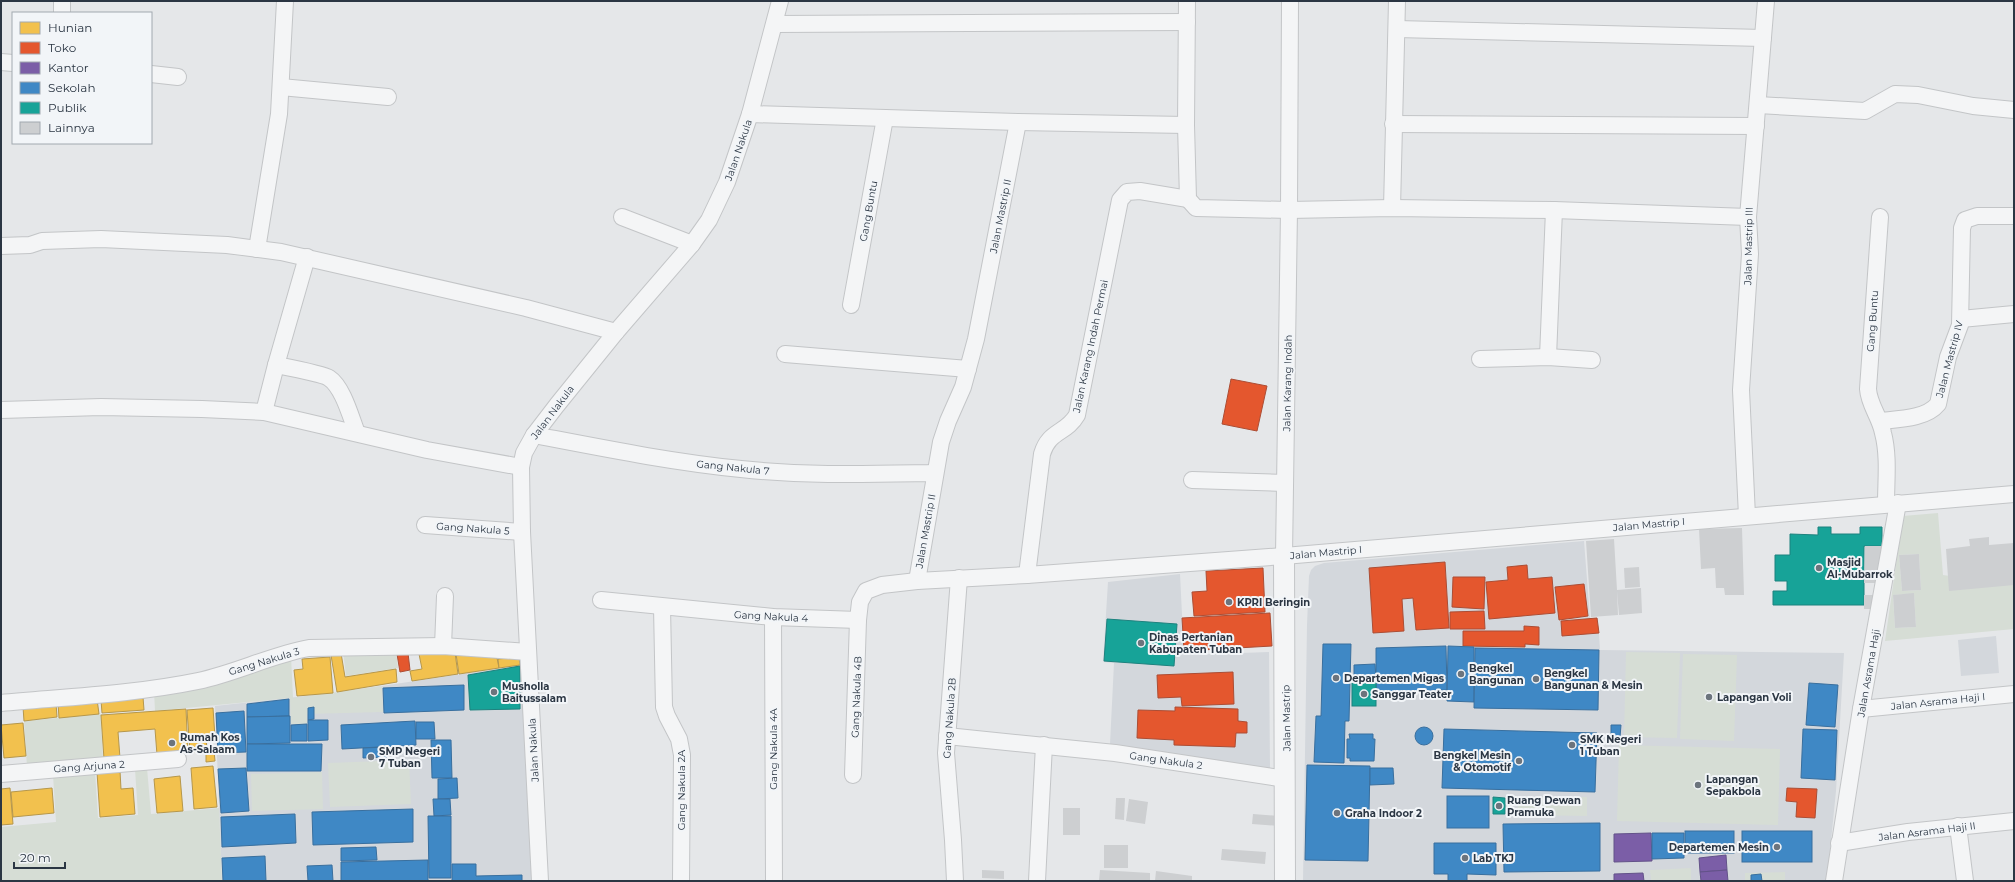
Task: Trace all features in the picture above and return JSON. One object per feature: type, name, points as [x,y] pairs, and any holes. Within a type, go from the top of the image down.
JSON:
[{"type":"street","points":[[62,1],[62,12]]},
{"type":"street","points":[[258,249],[279,114],[285,1]]},
{"type":"street","name":"Jalan Nakula","points":[[540,881],[522,532],[521,466],[524,453],[534,435],[616,332],[692,244],[717,206],[750,114],[780,1]]},
{"type":"street","points":[[1187,1],[1186,125],[1188,199],[1196,208],[1289,210],[1392,208],[1554,210],[1748,217]]},
{"type":"street","name":"Jalan Karang Indah","points":[[1284,556],[1289,210],[1290,1]]},
{"type":"street","points":[[1392,208],[1397,1]]},
{"type":"street","name":"Jalan Mastrip III","points":[[1746,516],[1741,390],[1750,254],[1748,217],[1766,1]]},
{"type":"street","points":[[774,24],[1187,22]]},
{"type":"street","points":[[1397,30],[1763,38]]},
{"type":"street","points":[[1,62],[12,63]]},
{"type":"street","points":[[152,74],[178,77]]},
{"type":"street","points":[[281,87],[388,97]]},
{"type":"street","points":[[1758,105],[1865,111],[1895,94],[1918,95],[1973,106],[2014,110]]},
{"type":"street","points":[[750,114],[1018,122],[1186,125]]},
{"type":"street","name":"Gang Buntu","points":[[851,305],[885,118]]},
{"type":"street","name":"Jalan Mastrip II","points":[[1018,122],[976,339],[963,387],[945,429],[935,473],[917,581],[1027,575],[1284,556]]},
{"type":"street","points":[[1393,124],[1756,126]]},
{"type":"street","name":"Jalan Karang Indah Permai","points":[[1027,575],[1042,454],[1048,440],[1073,422],[1077,415],[1120,200],[1127,192],[1140,191],[1188,199]]},
{"type":"street","points":[[1548,357],[1554,210]]},
{"type":"street","name":"Jalan Mastrip IV","points":[[1880,421],[1919,415],[1935,408],[1940,398],[1948,357],[1961,319],[1963,223],[1965,220],[1972,217],[2014,216]]},
{"type":"street","points":[[622,217],[692,244]]},
{"type":"street","name":"Gang Buntu","points":[[1880,217],[1868,389],[1870,401],[1880,421]]},
{"type":"street","points":[[1,246],[30,245],[42,241],[101,239],[227,245],[258,249],[307,257],[330,264],[526,308],[616,332]]},
{"type":"street","points":[[264,412],[307,257]]},
{"type":"street","points":[[1961,319],[2014,314]]},
{"type":"street","points":[[785,354],[968,369]]},
{"type":"street","points":[[1480,359],[1548,357],[1592,360]]},
{"type":"street","points":[[276,365],[329,378],[339,390],[348,407],[357,433]]},
{"type":"street","points":[[1,410],[101,407],[264,412],[427,450],[521,466]]},
{"type":"street","points":[[1880,421],[1886,452],[1892,504]]},
{"type":"street","name":"Gang Nakula 7","points":[[534,435],[617,451],[741,469],[822,473],[935,473]]},
{"type":"street","points":[[1192,480],[1285,483]]},
{"type":"street","name":"Jalan Mastrip I","points":[[1284,556],[2014,494]]},
{"type":"street","name":"Jalan Asrama Haji","points":[[1834,881],[1892,504]]},
{"type":"street","name":"Gang Nakula 5","points":[[425,525],[522,532]]},
{"type":"street","name":"Jalan Mastrip","points":[[1284,556],[1286,779],[1285,881]]},
{"type":"street","name":"Gang Nakula 2B","points":[[955,881],[954,840],[946,767],[959,578]]},
{"type":"street","points":[[858,620],[860,602],[866,591],[882,585],[917,581]]},
{"type":"street","points":[[443,646],[445,596]]},
{"type":"street","name":"Gang Nakula 4","points":[[601,600],[773,617],[858,620]]},
{"type":"street","name":"Gang Nakula 2A","points":[[662,607],[664,707],[679,739],[682,755],[681,881]]},
{"type":"street","name":"Gang Nakula 4A","points":[[773,617],[774,881]]},
{"type":"street","name":"Gang Nakula 4B","points":[[853,775],[858,620]]},
{"type":"street","name":"Gang Nakula 3","points":[[1,703],[136,690],[198,680],[309,648],[443,646],[528,652]]},
{"type":"street","name":"Jalan Asrama Haji I","points":[[1861,709],[2014,694]]},
{"type":"street","name":"Gang Nakula 2","points":[[947,736],[1044,744],[1115,752],[1286,779]]},
{"type":"street","points":[[1037,881],[1044,744]]},
{"type":"street","name":"Gang Arjuna 2","points":[[1,774],[178,760]]},
{"type":"street","name":"Jalan Asrama Haji II","points":[[1839,843],[1958,826],[2014,821]]},
{"type":"street","points":[[1958,826],[1965,881]]},
{"type":"shaded area","points":[[1938,513],[1943,575],[2014,585],[2014,629],[1885,641],[1903,516]],"holes":[[[1919,554],[1921,590],[1902,591],[1899,555]],[[1914,594],[1916,627],[1895,628],[1893,595]]]},
{"type":"shaded area","name":"SMK Negeri 1 Tuban","points":[[1584,541],[1590,618],[1598,618],[1600,650],[1844,653],[1836,791],[1827,881],[1303,881],[1307,625],[1309,576],[1311,570],[1315,566],[1324,563]]},
{"type":"shaded area","points":[[1180,574],[1184,655],[1269,652],[1270,769],[1110,744],[1114,663],[1103,662],[1108,582]]},
{"type":"shaded area","points":[[1996,636],[1999,673],[1961,676],[1958,640]]},
{"type":"shaded area","points":[[343,651],[396,651],[398,668],[346,676]]},
{"type":"shaded area","points":[[1626,652],[1680,653],[1677,738],[1624,737]]},
{"type":"shaded area","name":"Lapangan Voli","points":[[1683,654],[1737,655],[1734,741],[1680,739]]},
{"type":"shaded area","points":[[291,656],[293,698],[382,686],[383,712],[307,714],[307,724],[291,724],[290,698],[155,711],[154,691]]},
{"type":"shaded area","name":"SMP Negeri 7 Tuban","points":[[521,665],[532,881],[222,881],[215,706],[335,693]]},
{"type":"shaded area","points":[[101,714],[103,761],[27,767],[24,721]]},
{"type":"shaded area","name":"Lapangan Sepakbola","points":[[1619,745],[1780,749],[1778,825],[1617,821]]},
{"type":"shaded area","points":[[409,760],[411,804],[330,807],[328,763]]},
{"type":"shaded area","points":[[147,768],[151,814],[219,808],[222,881],[1,881],[1,827],[56,822],[53,775],[95,771],[98,818],[138,815],[135,769]]},
{"type":"shaded area","points":[[322,772],[323,809],[252,811],[251,774]]},
{"type":"shaded area","points":[[1518,797],[1587,797],[1587,816],[1518,815]]},
{"type":"shaded area","points":[[1691,868],[1691,881],[1651,881],[1650,870]]},
{"type":"shaded area","points":[[1785,872],[1785,881],[1745,881],[1745,873]]},
{"type":"building: Hunian","points":[[341,653],[345,677],[396,669],[397,682],[337,692],[331,655]]},
{"type":"building: Hunian","points":[[455,653],[458,674],[412,681],[410,671],[422,669],[419,654]]},
{"type":"building: Hunian","points":[[456,654],[497,658],[499,668],[459,674]]},
{"type":"building: Hunian","points":[[330,657],[333,693],[297,696],[294,670],[303,669],[302,659]]},
{"type":"building: Hunian","points":[[519,657],[520,665],[499,668],[498,659]]},
{"type":"building: Hunian","points":[[143,697],[144,710],[102,713],[101,700]]},
{"type":"building: Hunian","points":[[97,699],[99,714],[59,718],[58,703]]},
{"type":"building: Hunian","points":[[56,703],[57,717],[24,721],[23,707]]},
{"type":"building: Hunian","points":[[213,708],[215,737],[206,737],[207,751],[190,752],[187,710]]},
{"type":"building: Hunian","name":"Rumah Kos As-Salaam","points":[[186,709],[188,753],[157,755],[155,729],[118,732],[120,758],[104,759],[101,715]]},
{"type":"building: Hunian","points":[[23,723],[26,756],[4,758],[1,725]]},
{"type":"building: Hunian","points":[[214,751],[215,761],[206,762],[206,752]]},
{"type":"building: Hunian","points":[[213,766],[217,807],[194,809],[191,768]]},
{"type":"building: Hunian","points":[[120,771],[121,789],[133,788],[135,814],[100,817],[97,772]]},
{"type":"building: Hunian","points":[[180,776],[183,811],[157,813],[154,779]]},
{"type":"building: Hunian","points":[[10,788],[13,824],[1,825],[1,789]]},
{"type":"building: Hunian","points":[[52,788],[54,813],[13,817],[11,792]]},
{"type":"building: Toko","points":[[1231,379],[1267,386],[1257,431],[1222,424]]},
{"type":"building: Toko","points":[[1445,562],[1449,628],[1416,630],[1413,598],[1402,599],[1404,631],[1373,633],[1369,568]]},
{"type":"building: Toko","points":[[1527,565],[1528,579],[1552,577],[1555,613],[1489,619],[1486,582],[1508,580],[1507,567]]},
{"type":"building: Toko","name":"KPRI Beringin","points":[[1263,568],[1265,612],[1194,616],[1192,592],[1207,591],[1206,571]]},
{"type":"building: Toko","points":[[1453,577],[1485,577],[1484,609],[1452,607]]},
{"type":"building: Toko","points":[[1584,584],[1588,616],[1559,620],[1555,587]]},
{"type":"building: Toko","points":[[1484,611],[1485,629],[1450,629],[1450,612]]},
{"type":"building: Toko","points":[[1270,613],[1272,646],[1184,651],[1182,618]]},
{"type":"building: Toko","points":[[1597,618],[1599,633],[1562,636],[1561,621]]},
{"type":"building: Toko","points":[[1524,626],[1539,627],[1539,645],[1525,644],[1525,647],[1463,646],[1463,631],[1524,631]]},
{"type":"building: Toko","points":[[408,653],[410,670],[400,672],[397,654]]},
{"type":"building: Toko","points":[[1233,672],[1234,704],[1182,706],[1181,697],[1158,698],[1157,675]]},
{"type":"building: Toko","points":[[1175,707],[1238,709],[1238,721],[1247,722],[1247,733],[1236,733],[1235,747],[1174,745],[1174,740],[1137,738],[1138,710],[1175,711]]},
{"type":"building: Toko","points":[[1787,788],[1817,789],[1815,818],[1796,817],[1797,802],[1786,801]]},
{"type":"building: Kantor","points":[[1651,833],[1652,861],[1614,862],[1614,834]]},
{"type":"building: Kantor","points":[[1726,855],[1727,870],[1700,872],[1699,858]]},
{"type":"building: Kantor","points":[[1727,870],[1728,881],[1701,881],[1700,872]]},
{"type":"building: Kantor","points":[[1643,873],[1644,881],[1614,881],[1614,874]]},
{"type":"building: Sekolah","name":"Departemen Migas","points":[[1323,644],[1351,644],[1349,721],[1345,721],[1344,763],[1314,762],[1316,716],[1321,716]]},
{"type":"building: Sekolah","points":[[1446,646],[1447,690],[1376,692],[1376,648]]},
{"type":"building: Sekolah","name":"Bengkel Bangunan","points":[[1448,646],[1474,647],[1474,702],[1447,701]]},
{"type":"building: Sekolah","name":"Bengkel Bangunan & Mesin","points":[[1475,648],[1599,650],[1598,710],[1474,708]]},
{"type":"building: Sekolah","points":[[1375,664],[1376,679],[1354,680],[1354,665]]},
{"type":"building: Sekolah","points":[[1809,683],[1838,685],[1835,727],[1806,725]]},
{"type":"building: Sekolah","points":[[464,685],[464,710],[384,713],[383,688]]},
{"type":"building: Sekolah","points":[[289,699],[289,716],[247,717],[247,704]]},
{"type":"building: Sekolah","points":[[314,707],[314,719],[308,720],[308,708]]},
{"type":"building: Sekolah","points":[[244,711],[246,752],[218,753],[216,713]]},
{"type":"building: Sekolah","points":[[290,716],[290,743],[247,744],[247,717]]},
{"type":"building: Sekolah","points":[[308,720],[328,720],[328,740],[308,741]]},
{"type":"building: Sekolah","points":[[415,721],[416,745],[342,749],[341,725]]},
{"type":"building: Sekolah","points":[[416,722],[434,722],[435,739],[416,739]]},
{"type":"building: Sekolah","points":[[307,724],[307,741],[291,741],[291,725]]},
{"type":"building: Sekolah","points":[[1611,725],[1621,725],[1620,737],[1611,737]]},
{"type":"building: Sekolah","points":[[1424,727],[1430,730],[1433,736],[1430,742],[1424,745],[1418,742],[1415,736],[1418,730]]},
{"type":"building: Sekolah","name":"Bengkel Mesin & Otomotif","points":[[1444,729],[1597,733],[1595,792],[1442,788]]},
{"type":"building: Sekolah","points":[[1803,729],[1837,730],[1835,780],[1801,778]]},
{"type":"building: Sekolah","points":[[1349,734],[1373,734],[1373,739],[1375,739],[1374,761],[1350,761],[1350,758],[1347,758],[1347,739],[1350,739]]},
{"type":"building: Sekolah","points":[[431,740],[451,740],[452,778],[432,778]]},
{"type":"building: Sekolah","points":[[247,744],[322,744],[321,771],[247,771]]},
{"type":"building: Sekolah","points":[[387,747],[387,757],[363,758],[363,748]]},
{"type":"building: Sekolah","name":"Graha Indoor 2","points":[[1307,765],[1370,766],[1368,861],[1305,860]]},
{"type":"building: Sekolah","points":[[246,768],[249,811],[221,813],[218,769]]},
{"type":"building: Sekolah","points":[[1370,768],[1393,768],[1394,784],[1370,785]]},
{"type":"building: Sekolah","points":[[457,778],[458,798],[438,799],[438,779]]},
{"type":"building: Sekolah","points":[[1447,796],[1489,796],[1489,828],[1447,828]]},
{"type":"building: Sekolah","points":[[433,799],[450,799],[451,815],[434,816]]},
{"type":"building: Sekolah","points":[[413,809],[413,842],[313,845],[312,812]]},
{"type":"building: Sekolah","points":[[295,814],[296,843],[222,847],[221,817]]},
{"type":"building: Sekolah","points":[[428,816],[451,816],[451,878],[429,878]]},
{"type":"building: Sekolah","points":[[1600,823],[1600,871],[1504,872],[1503,824]]},
{"type":"building: Sekolah","points":[[1685,831],[1734,831],[1734,853],[1685,853]]},
{"type":"building: Sekolah","name":"Departemen Mesin","points":[[1742,831],[1812,831],[1812,862],[1742,862]]},
{"type":"building: Sekolah","points":[[1652,833],[1684,833],[1684,858],[1652,859]]},
{"type":"building: Sekolah","name":"Lab TKJ","points":[[1434,843],[1496,843],[1496,875],[1467,874],[1467,881],[1448,881],[1448,874],[1434,874]]},
{"type":"building: Sekolah","points":[[376,847],[377,860],[341,861],[341,848]]},
{"type":"building: Sekolah","points":[[265,856],[266,881],[223,881],[222,858]]},
{"type":"building: Sekolah","points":[[428,860],[428,881],[341,881],[341,862]]},
{"type":"building: Sekolah","points":[[452,864],[476,864],[476,876],[522,875],[522,881],[452,881]]},
{"type":"building: Sekolah","points":[[332,865],[333,881],[308,881],[307,866]]},
{"type":"building: Sekolah","points":[[1761,874],[1762,881],[1751,881],[1751,875]]},
{"type":"building: Publik","name":"Masjid Al-Mubarrok","points":[[1818,527],[1831,527],[1831,534],[1860,534],[1860,527],[1882,527],[1882,546],[1864,546],[1864,605],[1773,605],[1773,591],[1787,591],[1787,581],[1775,581],[1775,555],[1790,555],[1790,534],[1818,535]]},
{"type":"building: Publik","name":"Dinas Pertanian Kabupaten Tuban","points":[[1107,619],[1177,624],[1174,666],[1104,661]]},
{"type":"building: Publik","name":"Musholla Baitussalam","points":[[520,666],[520,709],[470,710],[468,675]]},
{"type":"building: Publik","name":"Sanggar Teater","points":[[1352,683],[1376,683],[1376,706],[1352,706]]},
{"type":"building: Publik","name":"Ruang Dewan Pramuka","points":[[1493,797],[1505,798],[1505,814],[1493,814]]},
{"type":"building: Lainnya","points":[[1742,528],[1744,595],[1725,595],[1724,588],[1716,588],[1715,568],[1701,569],[1699,529]]},
{"type":"building: Lainnya","points":[[1989,537],[1989,545],[2014,543],[2014,585],[1949,591],[1946,549],[1970,546],[1969,539]]},
{"type":"building: Lainnya","points":[[1614,539],[1617,590],[1641,588],[1642,613],[1619,615],[1617,591],[1618,615],[1591,617],[1586,541]]},
{"type":"building: Lainnya","points":[[1865,546],[1882,546],[1881,583],[1864,583]]},
{"type":"building: Lainnya","points":[[1919,554],[1921,590],[1902,591],[1899,555]]},
{"type":"building: Lainnya","points":[[1639,567],[1640,587],[1625,588],[1624,568]]},
{"type":"building: Lainnya","points":[[1914,593],[1916,627],[1895,628],[1893,595]]},
{"type":"building: Lainnya","points":[[1864,595],[1877,595],[1877,609],[1864,609]]},
{"type":"building: Lainnya","points":[[1116,798],[1125,798],[1124,820],[1115,819]]},
{"type":"building: Lainnya","points":[[1129,799],[1148,802],[1145,824],[1126,821]]},
{"type":"building: Lainnya","points":[[1063,808],[1080,808],[1080,835],[1063,835]]},
{"type":"building: Lainnya","points":[[1253,814],[1280,816],[1280,826],[1252,824]]},
{"type":"building: Lainnya","points":[[1104,845],[1128,845],[1128,868],[1104,868]]},
{"type":"building: Lainnya","points":[[1222,849],[1266,852],[1265,864],[1221,860]]},
{"type":"building: Lainnya","points":[[982,870],[1004,871],[1004,879],[982,878]]},
{"type":"building: Lainnya","points":[[1100,870],[1150,873],[1150,881],[1099,881]]},
{"type":"building: Lainnya","points":[[1156,871],[1192,876],[1192,881],[1155,881]]},
{"type":"place","name":"Masjid Al-Mubarrok","points":[[1819,568]]},
{"type":"place","name":"KPRI Beringin","points":[[1229,602]]},
{"type":"place","name":"Dinas Pertanian Kabupaten Tuban","points":[[1141,643]]},
{"type":"place","name":"Bengkel Bangunan","points":[[1461,674]]},
{"type":"place","name":"Departemen Migas","points":[[1336,678]]},
{"type":"place","name":"Bengkel Bangunan & Mesin","points":[[1536,679]]},
{"type":"place","name":"Musholla Baitussalam","points":[[494,692]]},
{"type":"place","name":"Sanggar Teater","points":[[1364,694]]},
{"type":"place","name":"Lapangan Voli","points":[[1709,697]]},
{"type":"place","name":"Rumah Kos As-Salaam","points":[[172,743]]},
{"type":"place","name":"SMK Negeri 1 Tuban","points":[[1572,745]]},
{"type":"place","name":"SMP Negeri 7 Tuban","points":[[371,757]]},
{"type":"place","name":"Bengkel Mesin & Otomotif","points":[[1519,761]]},
{"type":"place","name":"Lapangan Sepakbola","points":[[1698,785]]},
{"type":"place","name":"Ruang Dewan Pramuka","points":[[1499,806]]},
{"type":"place","name":"Graha Indoor 2","points":[[1337,813]]},
{"type":"place","name":"Departemen Mesin","points":[[1777,847]]},
{"type":"place","name":"Lab TKJ","points":[[1465,858]]}]
